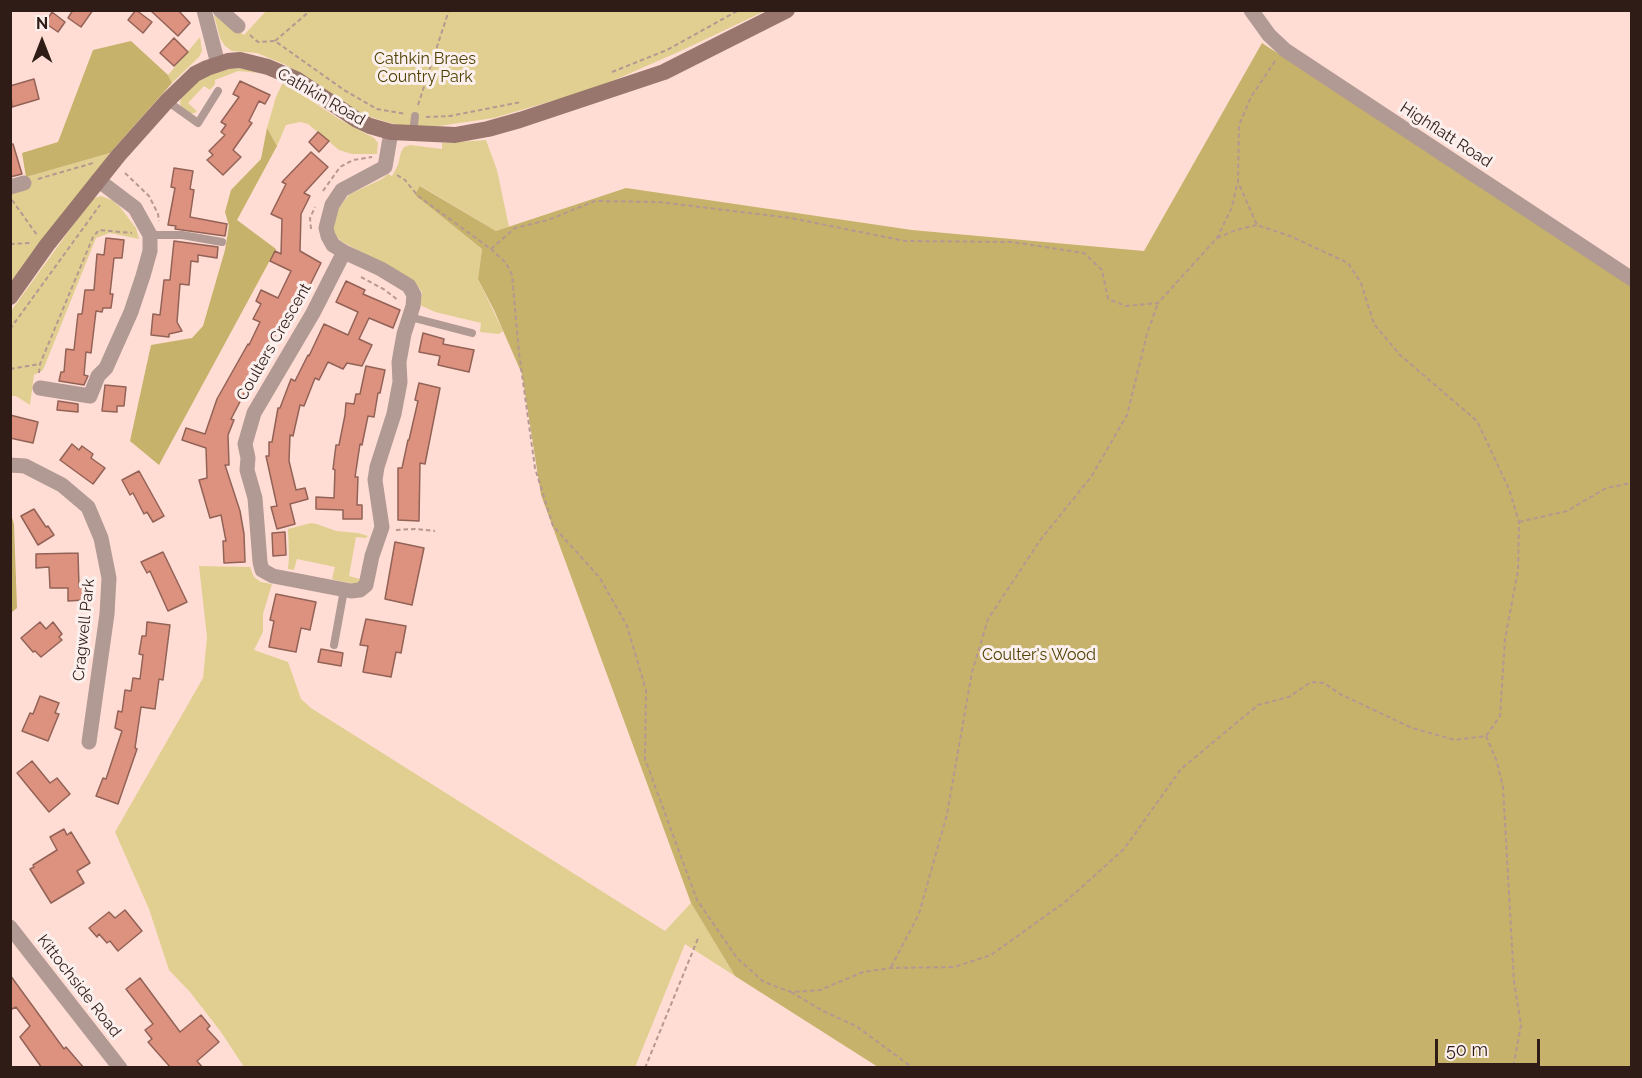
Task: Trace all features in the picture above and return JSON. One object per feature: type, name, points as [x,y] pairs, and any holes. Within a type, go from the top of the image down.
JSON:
[{"type":"main road","name":"Cathkin Road","points":[[10,297],[104,185],[118,156],[167,101],[195,74],[218,64],[240,60],[280,71],[357,120],[391,132],[454,135],[520,120],[664,72],[787,10]]},
{"type":"street","points":[[204,10],[218,64]]},
{"type":"street","points":[[220,10],[238,26]]},
{"type":"street","name":"Highflatt Road","points":[[1251,10],[1269,35],[1285,50],[1632,279]]},
{"type":"street","points":[[344,590],[360,590],[366,585],[372,556],[381,530],[375,480],[394,414],[400,382],[399,362],[414,295],[409,286],[333,245],[326,228],[332,205],[342,190],[385,167],[391,132]]},
{"type":"street","points":[[40,388],[90,396],[98,376],[106,368],[131,312],[150,251],[150,235],[135,208],[104,185]]},
{"type":"street","name":"Coulters Crescent","points":[[344,252],[313,313],[254,413],[245,444],[248,458],[247,470],[255,498],[262,570],[273,576],[344,590]]},
{"type":"street","name":"Cragwell Park","points":[[10,465],[25,466],[62,485],[88,507],[101,538],[109,578],[107,614],[88,742]]},
{"type":"street","name":"Kittochside Road","points":[[13,937],[120,1068]]},
{"type":"lane","points":[[167,101],[198,123],[218,91]]},
{"type":"lane","points":[[412,134],[415,116]]},
{"type":"lane","points":[[150,235],[182,235],[222,242]]},
{"type":"lane","points":[[410,317],[472,333]]},
{"type":"lane","points":[[334,645],[344,590]]},
{"type":"path","points":[[238,26],[258,42],[275,41],[311,10]]},
{"type":"path","points":[[415,116],[449,10]]},
{"type":"path","points":[[602,76],[667,51],[739,10]]},
{"type":"path","points":[[275,41],[344,90],[376,109],[434,118],[527,101]]},
{"type":"path","points":[[891,968],[919,914],[947,814],[972,672],[988,619],[1041,539],[1091,477],[1127,415],[1147,334],[1158,303],[1217,238],[1232,207],[1238,182],[1239,124],[1251,97],[1285,50]]},
{"type":"path","points":[[17,185],[118,156]]},
{"type":"path","points":[[385,167],[405,180],[418,196],[491,249],[506,263],[512,275],[519,353],[535,468],[553,526],[600,578],[627,626],[646,690],[645,759],[697,900],[737,958],[764,982],[791,992],[823,1011],[856,1026],[913,1068]]},
{"type":"path","points":[[1238,182],[1257,225]]},
{"type":"path","points":[[10,329],[104,185]]},
{"type":"path","points":[[10,198],[38,235]]},
{"type":"path","points":[[491,249],[515,228],[548,220],[595,201],[659,202],[791,218],[905,241],[1012,242],[1084,253],[1102,270],[1108,299],[1126,306],[1158,303]]},
{"type":"path","points":[[791,992],[820,990],[863,972],[891,968],[954,968],[991,955],[1065,902],[1124,849],[1181,769],[1258,705],[1289,697],[1311,682],[1324,682],[1340,694],[1412,728],[1455,740],[1486,736],[1500,716],[1505,639],[1518,570],[1519,522],[1509,489],[1477,421],[1400,354],[1374,324],[1361,283],[1348,263],[1290,236],[1257,225],[1217,238]]},
{"type":"path","points":[[40,388],[40,364],[93,237],[99,230],[150,235]]},
{"type":"path","points":[[10,244],[32,243]]},
{"type":"path","points":[[10,369],[40,364]]},
{"type":"path","points":[[1519,522],[1567,511],[1606,488],[1632,483]]},
{"type":"path","points":[[381,530],[435,531]]},
{"type":"path","points":[[1486,736],[1497,762],[1503,787],[1514,982],[1521,1025],[1513,1068]]},
{"type":"path","points":[[645,1068],[699,936]]},
{"type":"green space","name":"Cathkin Braes Country Park","points":[[267,10],[765,11],[599,87],[494,118],[425,128],[394,124],[367,116],[286,65],[257,53],[232,51],[225,46],[220,38],[214,15],[244,35]]},
{"type":"green space","points":[[200,37],[202,51],[199,57],[172,83],[168,75]]},
{"type":"green space","points":[[131,41],[168,75],[172,83],[110,153],[26,177],[22,153],[58,142],[93,50]]},
{"type":"green space","name":"Coulter's Wood","points":[[1262,43],[1631,285],[1631,1067],[878,1067],[735,976],[691,903],[541,495],[522,374],[478,279],[482,249],[415,195],[420,186],[496,231],[626,188],[912,230],[1144,251]]},
{"type":"green space","points":[[232,68],[249,69],[260,73],[238,71],[215,80],[210,90],[204,86],[188,103],[197,111],[195,113],[189,114],[182,109],[181,97],[203,77]]},
{"type":"green space","points":[[283,82],[339,119],[374,138],[378,143],[377,154],[352,154],[339,150],[308,124],[300,122],[286,125],[277,146],[267,128]]},
{"type":"green space","points":[[267,128],[277,146],[237,220],[276,249],[159,465],[130,441],[151,345],[192,338],[203,326],[225,250],[229,226],[225,212],[231,190],[261,159]]},
{"type":"green space","points":[[486,140],[497,170],[509,227],[496,231],[421,186],[415,195],[482,249],[478,279],[503,331],[499,334],[480,332],[481,323],[435,312],[420,305],[422,292],[414,281],[341,241],[334,234],[333,222],[339,207],[350,194],[388,174],[392,176],[404,147],[410,145],[442,149],[442,143]]},
{"type":"green space","points":[[110,153],[11,287],[11,189],[26,177]]},
{"type":"green space","points":[[101,196],[112,200],[120,207],[136,228],[139,239],[110,233],[96,238],[43,370],[34,375],[30,405],[16,396],[11,396],[11,311],[92,199]]},
{"type":"green space","points":[[11,514],[14,524],[17,608],[11,613]]},
{"type":"green space","points":[[311,523],[336,531],[368,536],[366,538],[356,537],[349,576],[360,579],[362,583],[332,579],[335,567],[297,559],[294,570],[288,569],[288,529]]},
{"type":"green space","points":[[199,566],[250,567],[254,577],[261,582],[272,584],[263,614],[263,632],[254,650],[288,662],[301,699],[311,708],[665,931],[691,903],[735,976],[685,944],[635,1067],[244,1067],[221,1032],[190,992],[169,970],[149,909],[115,832],[203,678],[207,637]]},
{"type":"building","points":[[73,10],[93,10],[81,27],[68,18]]},
{"type":"building","points":[[136,10],[152,22],[143,33],[128,20]]},
{"type":"building","points":[[150,10],[178,10],[190,23],[178,36]]},
{"type":"building","points":[[52,12],[65,22],[58,32],[45,23]]},
{"type":"building","points":[[174,38],[188,52],[174,66],[160,53]]},
{"type":"building","points":[[34,79],[39,99],[12,107],[10,86]]},
{"type":"building","points":[[240,81],[270,95],[265,104],[259,101],[249,121],[252,123],[233,150],[241,157],[223,175],[207,160],[213,155],[209,151],[225,135],[221,132],[226,125],[221,122],[239,97],[233,94]]},
{"type":"building","points":[[318,132],[329,141],[319,152],[309,142]]},
{"type":"building","points":[[10,144],[13,144],[22,174],[10,177]]},
{"type":"building","points":[[311,152],[328,167],[304,193],[310,196],[301,214],[300,251],[321,263],[306,293],[303,291],[300,299],[295,297],[231,419],[234,420],[228,435],[229,465],[225,465],[240,511],[245,562],[224,563],[223,541],[226,541],[221,515],[210,518],[199,480],[207,478],[206,448],[182,440],[186,428],[205,434],[217,399],[260,322],[253,319],[261,304],[256,301],[261,290],[278,298],[291,271],[270,261],[275,251],[281,254],[282,219],[271,214],[286,184],[282,182]]},
{"type":"building","points":[[174,168],[193,171],[190,189],[194,190],[190,217],[227,224],[225,236],[175,229],[176,226],[168,225],[175,188],[171,187]]},
{"type":"building","points":[[106,238],[124,240],[122,258],[114,258],[110,294],[113,294],[111,308],[103,308],[102,312],[96,311],[91,353],[86,352],[84,375],[88,376],[84,385],[59,381],[61,372],[64,372],[66,349],[74,350],[78,314],[82,314],[85,290],[94,290],[97,254],[104,255]]},
{"type":"building","points":[[174,241],[218,247],[217,258],[198,255],[198,262],[191,261],[189,285],[180,284],[177,322],[182,331],[169,334],[169,337],[151,335],[153,314],[160,315],[164,280],[170,280]]},
{"type":"building","points":[[346,281],[365,290],[363,294],[400,310],[393,328],[369,318],[359,339],[372,345],[362,366],[347,363],[343,369],[328,362],[319,380],[315,378],[304,406],[300,405],[293,436],[290,435],[289,461],[296,490],[305,488],[308,499],[290,504],[295,524],[277,529],[271,507],[277,506],[266,456],[269,456],[269,442],[272,442],[278,408],[280,408],[291,379],[295,381],[324,324],[348,335],[358,312],[336,302]]},
{"type":"building","points":[[423,333],[444,339],[443,344],[474,350],[469,372],[438,365],[440,356],[419,352]]},
{"type":"building","points":[[366,366],[385,370],[374,417],[368,416],[362,445],[360,444],[355,477],[358,477],[357,505],[362,505],[362,519],[343,519],[343,510],[316,509],[316,497],[334,498],[335,470],[333,469],[336,445],[339,445],[346,403],[354,404],[356,394],[360,394]]},
{"type":"building","points":[[419,383],[440,388],[425,464],[420,463],[419,521],[398,520],[398,468],[402,468],[409,440],[418,401],[415,400]]},
{"type":"building","points":[[105,385],[126,387],[124,406],[117,406],[117,412],[102,411]]},
{"type":"building","points":[[58,401],[78,404],[78,412],[57,410]]},
{"type":"building","points":[[10,415],[38,422],[33,443],[10,438]]},
{"type":"building","points":[[72,444],[79,450],[82,446],[93,454],[91,458],[105,468],[93,484],[60,460]]},
{"type":"building","points":[[139,471],[164,516],[153,522],[147,512],[144,514],[133,493],[130,495],[122,480]]},
{"type":"building","points":[[34,509],[54,535],[38,545],[21,516]]},
{"type":"building","points":[[285,532],[286,555],[273,556],[272,533]]},
{"type":"building","points":[[395,542],[424,548],[412,605],[385,599]]},
{"type":"building","points":[[163,552],[187,602],[168,611],[150,571],[147,573],[141,562]]},
{"type":"building","points":[[78,553],[79,587],[84,587],[84,600],[68,601],[68,588],[50,588],[49,567],[36,568],[36,554]]},
{"type":"building","points":[[276,594],[316,602],[310,630],[301,628],[296,652],[269,647],[274,621],[270,620]]},
{"type":"building","points":[[366,619],[406,626],[401,653],[396,652],[391,677],[363,672],[368,646],[360,645]]},
{"type":"building","points":[[40,622],[46,629],[53,622],[62,634],[59,637],[62,640],[41,657],[35,651],[33,652],[21,638]]},
{"type":"building","points":[[147,622],[170,625],[163,680],[159,679],[155,709],[141,707],[135,748],[137,749],[118,804],[96,796],[103,778],[106,779],[122,731],[115,728],[118,711],[122,712],[125,690],[131,691],[133,678],[140,679],[143,655],[139,654],[142,636],[146,636]]},
{"type":"building","points":[[321,649],[343,653],[341,666],[318,662]]},
{"type":"building","points":[[40,696],[59,703],[55,713],[59,714],[48,741],[22,731],[30,713],[33,714]]},
{"type":"building","points":[[32,761],[50,783],[57,778],[70,794],[49,812],[17,773]]},
{"type":"building","points":[[64,829],[67,835],[71,832],[90,863],[77,871],[84,883],[51,903],[30,869],[57,850],[50,837]]},
{"type":"building","points":[[125,910],[142,931],[118,951],[110,941],[107,943],[99,934],[97,937],[89,928],[109,912],[115,918]]},
{"type":"building","points":[[10,975],[64,1049],[66,1047],[84,1068],[42,1068],[20,1037],[30,1026],[16,1007],[10,1010]]},
{"type":"building","points":[[140,978],[180,1032],[201,1015],[210,1026],[207,1029],[219,1042],[197,1061],[203,1068],[171,1068],[148,1042],[152,1039],[145,1030],[153,1024],[126,989]]}]
